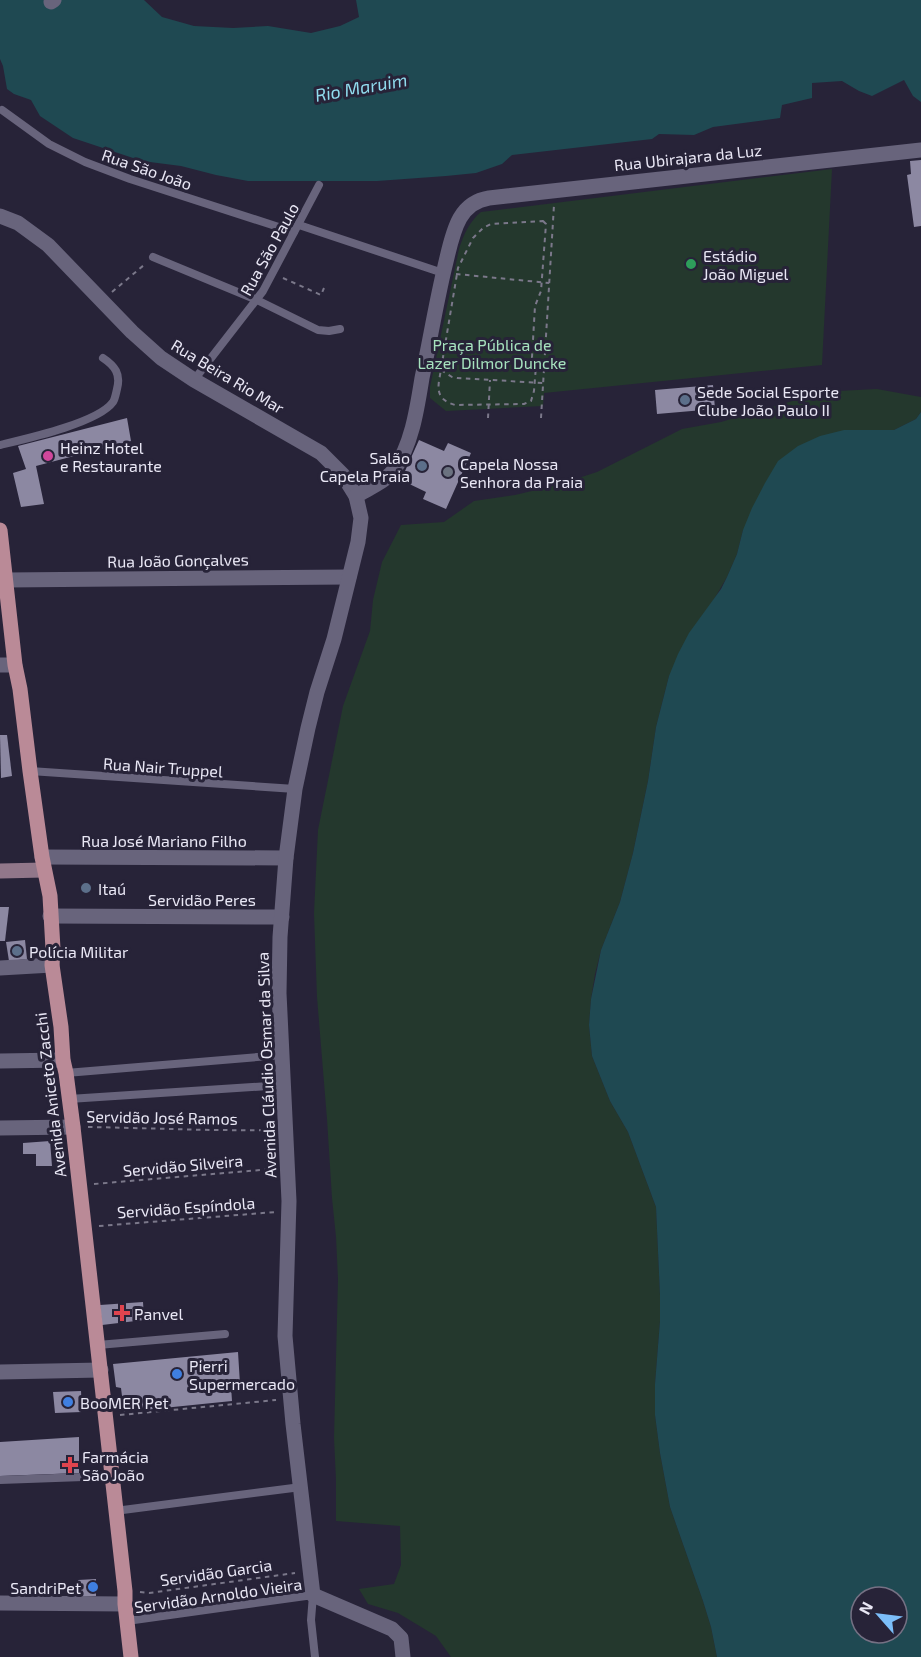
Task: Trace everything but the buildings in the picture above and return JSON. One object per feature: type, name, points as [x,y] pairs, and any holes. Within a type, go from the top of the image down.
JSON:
[{"type":"main road","name":"Avenida Aniceto Zacchi","points":[[0,533],[6,580],[7,665],[20,689],[43,864],[50,896],[52,965],[101,1371],[131,1657]]},
{"type":"street","name":"Rua Ubirajara da Luz","points":[[450,274],[455,229],[464,212],[475,201],[482,199],[921,150]]},
{"type":"street","name":"Rua Beira Rio Mar","points":[[0,216],[18,223],[48,245],[132,332],[155,352],[194,380],[321,453],[342,475],[356,496]]},
{"type":"street","points":[[356,496],[391,474],[399,460],[412,428],[426,360],[450,274]]},
{"type":"street","name":"Avenida Cláudio Osmar da Silva","points":[[313,1595],[285,1336],[289,1211],[279,993],[286,858],[295,789],[310,718],[334,639],[360,530],[361,518],[356,496]]},
{"type":"street","name":"Rua João Gonçalves","points":[[6,580],[349,577]]},
{"type":"street","name":"Rua José Mariano Filho","points":[[43,864],[286,858]]},
{"type":"street","points":[[0,871],[43,864]]},
{"type":"street","name":"Servidão Peres","points":[[50,916],[282,917]]},
{"type":"street","points":[[0,968],[52,965]]},
{"type":"street","points":[[0,1061],[64,1067]]},
{"type":"street","points":[[0,1128],[73,1127]]},
{"type":"street","points":[[0,1372],[101,1371]]},
{"type":"street","points":[[313,1595],[393,1629],[401,1638],[403,1657]]},
{"type":"street","points":[[0,1603],[125,1597]]},
{"type":"lane","name":"Rua São João","points":[[2,110],[49,144],[85,162],[130,178],[450,274]]},
{"type":"lane","name":"Rua São Paulo","points":[[194,380],[256,300],[319,185]]},
{"type":"lane","points":[[153,257],[256,300],[318,330],[340,329]]},
{"type":"lane","points":[[0,445],[46,434],[97,415],[113,402],[119,381],[114,366],[103,358]]},
{"type":"lane","name":"Rua Nair Truppel","points":[[30,771],[295,789]]},
{"type":"lane","points":[[64,1067],[282,1055]]},
{"type":"lane","points":[[69,1100],[284,1085]]},
{"type":"lane","points":[[98,1345],[225,1334]]},
{"type":"lane","points":[[0,1480],[111,1476]]},
{"type":"lane","points":[[115,1511],[301,1487]]},
{"type":"lane","points":[[313,1595],[311,1620],[315,1657]]},
{"type":"lane","name":"Servidão Arnoldo Vieira","points":[[127,1621],[313,1595]]},
{"type":"path","points":[[540,418],[555,190]]},
{"type":"path","points":[[543,222],[546,224],[542,283],[535,306],[532,357],[536,366],[531,401],[524,404],[455,405],[442,398],[438,390],[450,274],[473,238],[491,224],[543,222]]},
{"type":"path","points":[[102,300],[153,257]]},
{"type":"path","points":[[272,274],[321,295],[324,288]]},
{"type":"path","points":[[450,274],[549,283]]},
{"type":"path","points":[[426,360],[452,377],[543,383]]},
{"type":"path","points":[[488,418],[490,380]]},
{"type":"path","name":"Servidão José Ramos","points":[[73,1127],[204,1131],[286,1130]]},
{"type":"path","name":"Servidão Silveira","points":[[79,1185],[288,1168]]},
{"type":"path","name":"Servidão Espíndola","points":[[84,1227],[289,1211]]},
{"type":"path","points":[[104,1416],[290,1398]]},
{"type":"path","name":"Servidão Garcia","points":[[125,1597],[310,1571]]},
{"type":"green space","name":"Estádio João Miguel","points":[[832,169],[822,365],[544,393],[543,406],[446,411],[430,398],[430,387],[459,249],[467,229],[481,212]]},
{"type":"green space","points":[[877,389],[921,397],[921,412],[916,419],[894,430],[743,530],[737,554],[727,577],[669,676],[656,727],[648,781],[633,853],[620,902],[601,950],[591,999],[589,1025],[592,1056],[610,1101],[628,1132],[656,1207],[660,1321],[655,1415],[660,1453],[670,1507],[703,1601],[717,1657],[451,1657],[436,1636],[398,1613],[368,1604],[359,1589],[394,1584],[401,1565],[400,1526],[336,1521],[334,1438],[338,1279],[317,997],[314,913],[318,830],[343,706],[370,631],[373,600],[382,562],[401,525],[444,522],[474,501],[515,495],[597,472],[682,429],[721,422],[799,399],[838,391]]},
{"type":"water","name":"Rio Maruim","points":[[0,0],[144,0],[162,17],[194,26],[233,28],[268,26],[311,33],[340,26],[359,17],[356,0],[921,0],[921,102],[913,96],[904,80],[872,96],[842,81],[812,83],[812,98],[782,105],[780,118],[713,127],[694,135],[659,134],[652,139],[512,155],[502,164],[476,173],[377,181],[248,181],[181,166],[142,161],[73,138],[40,116],[31,100],[7,89],[0,59]]},
{"type":"water","points":[[921,412],[921,1657],[717,1657],[703,1601],[670,1507],[660,1453],[655,1415],[660,1321],[656,1207],[628,1132],[610,1101],[592,1056],[589,1025],[591,999],[601,950],[620,902],[633,853],[648,781],[656,727],[669,676],[689,633],[727,577],[737,554],[743,530],[765,483],[778,461],[798,446],[820,436],[844,430],[894,430],[916,419]]},
{"type":"place","name":"Estádio João Miguel","points":[[691,264]]},
{"type":"place","name":"Sede Social Esporte Clube João Paulo II","points":[[685,400]]},
{"type":"place","name":"Heinz Hotel e Restaurante","points":[[48,456]]},
{"type":"place","name":"Salão Capela Praia","points":[[422,466]]},
{"type":"place","name":"Capela Nossa Senhora da Praia","points":[[448,472]]},
{"type":"place","name":"Itaú","points":[[86,888]]},
{"type":"place","name":"Polícia Militar","points":[[17,951]]},
{"type":"place","name":"Panvel","points":[[122,1313]]},
{"type":"place","name":"Pierri Supermercado","points":[[177,1374]]},
{"type":"place","name":"BooMER Pet","points":[[68,1402]]},
{"type":"place","name":"Farmácia São João","points":[[70,1465]]},
{"type":"place","name":"SandriPet","points":[[93,1587]]},
{"type":"park label","name":"Praça Pública de Lazer Dilmor Duncke","points":[[492,353]]}]
